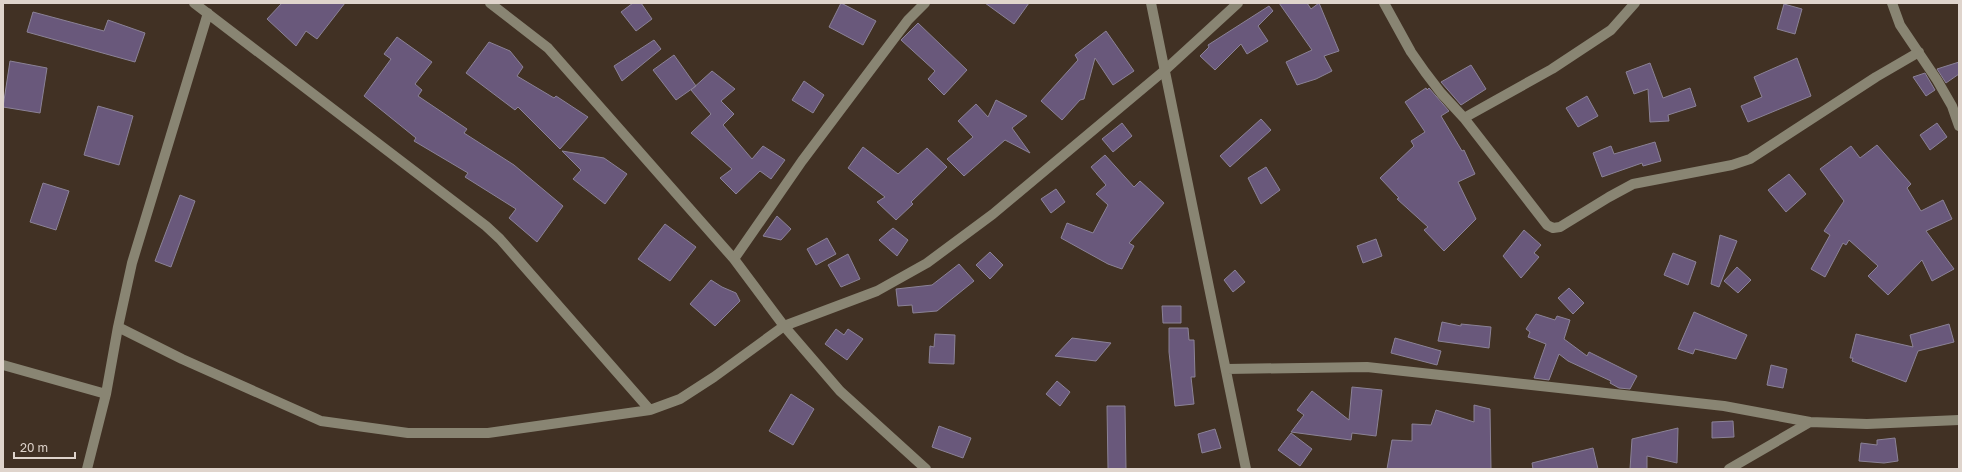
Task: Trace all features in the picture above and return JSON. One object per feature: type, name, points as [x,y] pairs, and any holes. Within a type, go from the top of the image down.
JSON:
[{"type":"street","points":[[194,3],[486,226],[650,410]]},
{"type":"street","points":[[490,3],[548,48],[734,259],[784,326],[840,391],[926,469]]},
{"type":"street","points":[[734,259],[806,154],[908,20],[925,3]]},
{"type":"street","points":[[1151,3],[1227,369],[1245,469]]},
{"type":"street","points":[[118,327],[182,359],[321,421],[408,433],[488,433],[650,410],[680,399],[714,377],[784,326],[877,292],[927,263],[993,214],[1165,70],[1238,3]]},
{"type":"street","points":[[1384,3],[1411,52],[1425,72],[1441,93],[1464,118],[1547,225],[1553,228],[1560,227],[1609,196],[1633,184],[1732,165],[1750,159],[1876,77],[1919,52]]},
{"type":"street","points":[[1464,118],[1552,69],[1611,30],[1635,3]]},
{"type":"street","points":[[1892,3],[1900,25],[1919,52],[1948,100],[1959,126]]},
{"type":"street","points":[[87,469],[106,394],[118,327],[132,263],[208,13]]},
{"type":"street","points":[[3,365],[106,394]]},
{"type":"street","points":[[1227,369],[1367,368],[1724,406],[1810,422],[1867,424],[1959,420]]},
{"type":"street","points":[[1729,469],[1810,422]]},
{"type":"building","points":[[282,3],[345,3],[317,39],[306,31],[296,46],[267,19]]},
{"type":"building","points":[[633,3],[641,3],[652,19],[636,31],[621,12]]},
{"type":"building","points":[[841,3],[876,21],[863,45],[829,27]]},
{"type":"building","points":[[985,3],[1029,3],[1014,24]]},
{"type":"building","points":[[1279,3],[1307,3],[1311,9],[1319,3],[1339,51],[1324,56],[1332,71],[1316,79],[1297,85],[1286,62],[1312,50]]},
{"type":"building","points":[[1784,4],[1802,9],[1795,34],[1777,29]]},
{"type":"building","points":[[1269,6],[1273,11],[1258,26],[1268,41],[1247,54],[1241,44],[1215,70],[1200,56],[1209,47],[1208,45]]},
{"type":"building","points":[[33,12],[104,31],[108,20],[145,33],[135,62],[27,32]]},
{"type":"building","points":[[918,23],[967,70],[944,95],[928,79],[935,71],[901,40]]},
{"type":"building","points":[[1106,31],[1134,71],[1113,85],[1095,58],[1084,99],[1080,100],[1062,120],[1041,101],[1078,60],[1075,55]]},
{"type":"building","points":[[397,37],[432,62],[415,84],[422,90],[418,96],[467,129],[464,133],[514,165],[563,206],[537,242],[509,218],[516,209],[465,177],[468,173],[414,141],[416,138],[364,96],[391,59],[384,54]]},
{"type":"building","points":[[654,40],[661,49],[622,81],[614,66]]},
{"type":"building","points":[[489,42],[510,51],[523,67],[517,76],[554,98],[556,96],[588,117],[560,149],[518,107],[515,110],[466,73]]},
{"type":"building","points":[[674,55],[696,86],[676,100],[653,70]]},
{"type":"building","points":[[1797,58],[1811,96],[1748,122],[1741,106],[1762,97],[1754,77]]},
{"type":"building","points":[[10,61],[47,68],[40,113],[3,107]]},
{"type":"building","points":[[1959,62],[1959,74],[1946,83],[1937,69]]},
{"type":"building","points":[[1650,63],[1663,98],[1690,88],[1696,106],[1668,115],[1669,121],[1650,122],[1648,89],[1634,94],[1626,72]]},
{"type":"building","points":[[1471,65],[1486,89],[1461,105],[1441,82]]},
{"type":"building","points":[[712,71],[735,89],[721,101],[734,114],[723,125],[752,159],[763,146],[785,160],[771,179],[760,171],[736,194],[720,178],[732,169],[691,133],[711,114],[691,90]]},
{"type":"building","points":[[1925,73],[1935,90],[1926,96],[1913,77]]},
{"type":"building","points":[[804,81],[824,95],[813,113],[792,100]]},
{"type":"building","points":[[1426,88],[1427,90],[1429,88],[1449,111],[1441,116],[1462,151],[1464,150],[1475,174],[1458,182],[1476,219],[1444,251],[1424,230],[1428,227],[1397,199],[1399,198],[1380,178],[1414,146],[1411,141],[1425,132],[1405,102]]},
{"type":"building","points":[[1587,96],[1598,116],[1578,127],[1566,108]]},
{"type":"building","points":[[996,100],[1027,116],[1012,128],[1030,153],[1005,140],[964,176],[947,159],[973,137],[958,121],[976,104],[988,117]]},
{"type":"building","points":[[98,106],[133,116],[119,165],[84,155]]},
{"type":"building","points":[[1261,119],[1271,130],[1230,167],[1220,156]]},
{"type":"building","points":[[1122,123],[1132,136],[1113,152],[1102,139]]},
{"type":"building","points":[[1937,123],[1947,137],[1930,150],[1920,135]]},
{"type":"building","points":[[1655,142],[1661,161],[1643,166],[1642,163],[1602,177],[1593,153],[1611,146],[1614,154]]},
{"type":"building","points":[[1877,145],[1911,184],[1907,188],[1921,211],[1943,200],[1952,219],[1926,231],[1954,269],[1932,281],[1922,260],[1888,295],[1868,276],[1878,266],[1849,240],[1846,245],[1843,243],[1825,277],[1811,269],[1830,235],[1824,231],[1844,201],[1820,169],[1851,146],[1860,158]]},
{"type":"building","points":[[863,147],[898,174],[927,148],[947,167],[911,202],[913,204],[896,220],[877,202],[885,197],[848,168]]},
{"type":"building","points":[[562,151],[604,158],[627,174],[605,204],[573,179],[581,170]]},
{"type":"building","points":[[1105,155],[1134,187],[1140,181],[1164,203],[1129,243],[1134,246],[1122,269],[1108,264],[1061,238],[1067,223],[1093,233],[1108,205],[1096,194],[1106,185],[1091,167]]},
{"type":"building","points":[[1266,167],[1280,190],[1261,204],[1248,178]]},
{"type":"building","points":[[1789,174],[1806,194],[1786,212],[1768,190]]},
{"type":"building","points":[[43,183],[69,191],[56,230],[30,222]]},
{"type":"building","points":[[1056,189],[1065,202],[1051,213],[1041,199]]},
{"type":"building","points":[[180,195],[195,201],[171,267],[155,261]]},
{"type":"building","points":[[777,216],[791,229],[781,240],[763,236]]},
{"type":"building","points":[[665,224],[696,247],[670,281],[638,259]]},
{"type":"building","points":[[893,228],[908,240],[897,256],[879,240]]},
{"type":"building","points":[[1524,230],[1541,245],[1534,253],[1539,257],[1521,278],[1503,256]]},
{"type":"building","points":[[1720,235],[1737,241],[1719,287],[1711,284]]},
{"type":"building","points":[[827,238],[836,254],[816,265],[807,249]]},
{"type":"building","points":[[1376,239],[1382,256],[1363,263],[1357,246]]},
{"type":"building","points":[[990,252],[1003,265],[990,279],[976,265]]},
{"type":"building","points":[[1673,253],[1696,262],[1688,285],[1664,275]]},
{"type":"building","points":[[848,254],[860,279],[841,287],[828,265]]},
{"type":"building","points":[[959,264],[974,281],[937,311],[913,313],[912,305],[898,306],[896,289],[932,285]]},
{"type":"building","points":[[1737,267],[1751,280],[1738,293],[1724,281]]},
{"type":"building","points":[[1235,270],[1245,282],[1233,292],[1224,280]]},
{"type":"building","points":[[711,280],[736,293],[740,301],[715,326],[690,304]]},
{"type":"building","points":[[1569,288],[1584,303],[1573,314],[1558,298]]},
{"type":"building","points":[[1162,306],[1181,306],[1181,323],[1163,323]]},
{"type":"building","points":[[1694,312],[1747,335],[1736,359],[1695,349],[1693,354],[1678,349]]},
{"type":"building","points":[[1536,314],[1555,320],[1557,316],[1570,320],[1564,339],[1587,356],[1589,352],[1637,376],[1630,389],[1619,388],[1610,383],[1611,381],[1568,361],[1559,354],[1549,380],[1534,378],[1546,344],[1528,337],[1530,332],[1526,329]]},
{"type":"building","points":[[1442,322],[1461,326],[1461,324],[1491,327],[1489,348],[1438,341]]},
{"type":"building","points":[[1949,324],[1954,342],[1918,351],[1906,382],[1852,361],[1853,358],[1850,358],[1856,334],[1913,347],[1910,335]]},
{"type":"building","points":[[1169,328],[1188,328],[1189,340],[1194,340],[1195,377],[1191,377],[1194,404],[1175,406],[1169,352]]},
{"type":"building","points":[[836,329],[844,335],[848,329],[863,339],[847,360],[825,344]]},
{"type":"building","points":[[935,334],[955,335],[954,364],[929,363],[930,346],[934,347]]},
{"type":"building","points":[[1072,338],[1111,343],[1096,361],[1055,356]]},
{"type":"building","points":[[1395,338],[1441,351],[1437,365],[1391,353]]},
{"type":"building","points":[[1771,365],[1787,369],[1783,388],[1767,385]]},
{"type":"building","points":[[1057,381],[1070,392],[1060,406],[1046,394]]},
{"type":"building","points":[[1352,387],[1382,390],[1376,436],[1352,433],[1351,440],[1291,432],[1304,415],[1297,410],[1312,391],[1349,420]]},
{"type":"building","points":[[791,394],[814,409],[793,445],[769,431]]},
{"type":"building","points":[[1474,405],[1490,409],[1491,469],[1387,469],[1392,440],[1412,441],[1412,424],[1431,425],[1436,410],[1474,422]]},
{"type":"building","points":[[1107,406],[1125,406],[1126,469],[1108,469]]},
{"type":"building","points":[[1733,421],[1734,437],[1712,438],[1712,422]]},
{"type":"building","points":[[939,426],[971,438],[963,458],[932,447]]},
{"type":"building","points":[[1678,428],[1677,463],[1647,456],[1647,469],[1630,469],[1632,439]]},
{"type":"building","points":[[1215,429],[1221,448],[1202,453],[1198,434]]},
{"type":"building","points":[[1291,433],[1312,449],[1300,466],[1278,450]]},
{"type":"building","points":[[1895,438],[1898,461],[1884,463],[1859,461],[1861,443],[1877,445],[1877,440]]},
{"type":"building","points":[[1593,448],[1598,469],[1533,469],[1532,463]]}]
